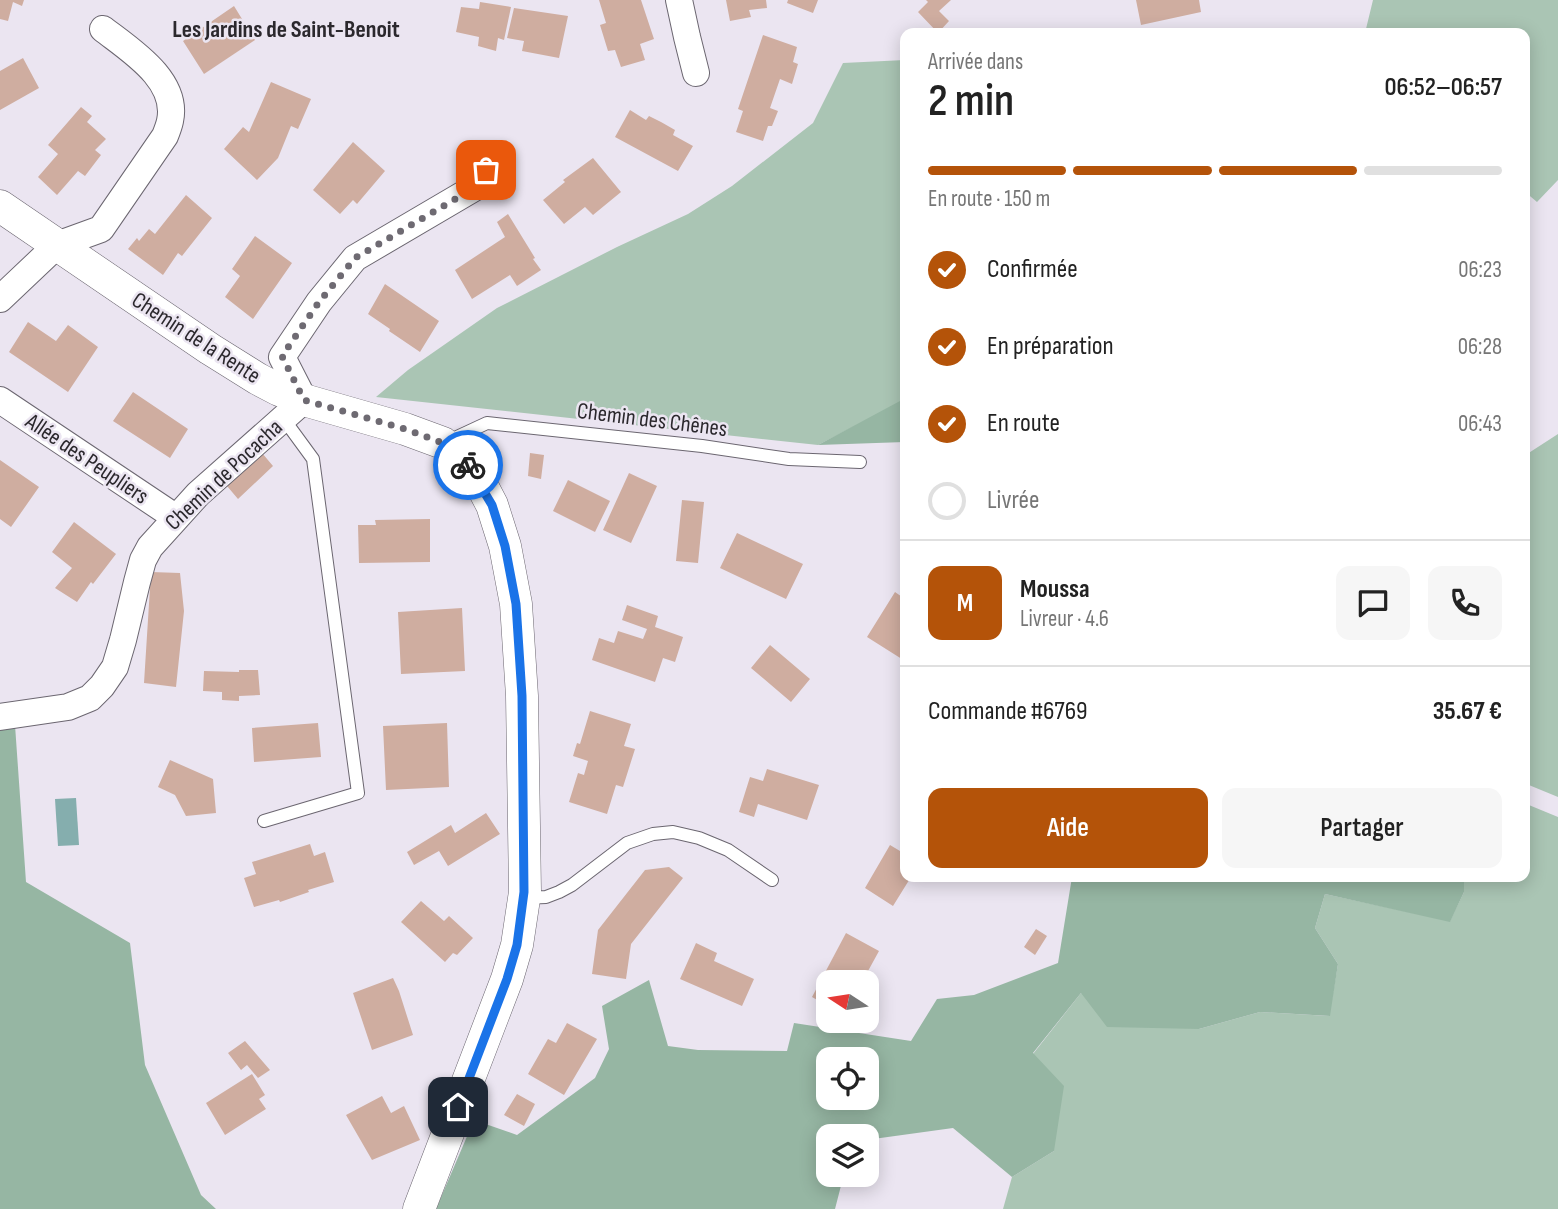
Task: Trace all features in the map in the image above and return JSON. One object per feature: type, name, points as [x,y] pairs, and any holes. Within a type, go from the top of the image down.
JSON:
[{"type":"street","points":[[679,0],[696,73]]},
{"type":"street","points":[[0,299],[57,245],[101,229],[165,136],[171,119],[170,102],[164,86],[148,64],[103,29]]},
{"type":"street","points":[[294,409],[282,356],[319,302],[355,258],[481,184],[492,155]]},
{"type":"street","name":"Chemin de la Rente","points":[[0,206],[258,379],[279,390],[294,409],[405,429],[443,443],[469,466],[492,505],[505,546],[516,604],[522,696],[523,898],[517,945],[507,979],[419,1209]]},
{"type":"street","name":"Allée des Peupliers","points":[[0,400],[176,517]]},
{"type":"street","name":"Chemin de Pocacha","points":[[0,717],[68,707],[90,698],[102,686],[115,667],[143,559],[149,547],[198,494],[294,409]]},
{"type":"lane","points":[[264,821],[358,793],[313,459],[294,409]]},
{"type":"lane","name":"Chemin des Chênes","points":[[443,443],[487,423],[702,446],[789,459],[860,462]]},
{"type":"lane","points":[[523,898],[546,897],[559,892],[627,843],[653,834],[673,832],[699,838],[728,850],[772,880]]},
{"type":"shaded area","points":[[1373,0],[1558,0],[1558,180],[1537,202],[1530,196],[1530,28],[1366,28]]},
{"type":"shaded area","points":[[900,60],[900,403],[818,445],[376,397],[408,370],[497,308],[688,214],[732,186],[813,123],[843,63]]},
{"type":"shaded area","points":[[900,401],[900,442],[818,445]]},
{"type":"shaded area","points":[[1558,434],[1558,797],[1530,785],[1530,452]]},
{"type":"shaded area","points":[[15,725],[26,882],[130,943],[145,1065],[201,1195],[216,1209],[0,1209],[0,727]]},
{"type":"shaded area","points":[[76,798],[79,845],[58,846],[55,799]]},
{"type":"shaded area","points":[[1530,805],[1558,817],[1558,1209],[1003,1209],[1012,1177],[1054,1151],[1033,1054],[1081,993],[1199,1029],[1260,1012],[1329,1016],[1338,964],[1315,928],[1325,894],[1450,921],[1464,892],[1464,882],[1530,882]]},
{"type":"shaded area","points":[[1071,882],[1464,882],[1464,892],[1450,922],[1325,894],[1315,928],[1338,964],[1330,1016],[1260,1012],[1199,1029],[1107,1027],[1081,993],[1033,1053],[1064,1086],[1054,1151],[1012,1177],[953,1128],[879,1138],[879,1124],[816,1124],[816,1187],[841,1187],[835,1209],[436,1209],[474,1120],[517,1135],[595,1078],[609,1049],[602,1006],[649,980],[668,1046],[698,1050],[787,1051],[794,1023],[816,1026],[816,1033],[859,1033],[911,1041],[937,999],[974,995],[1058,963]]},
{"type":"building","points":[[0,0],[24,0],[22,6],[13,2],[8,21],[0,19]]},
{"type":"building","points":[[599,0],[641,0],[654,39],[640,44],[645,60],[621,67],[615,50],[608,51],[600,25],[606,23]]},
{"type":"building","points":[[726,0],[766,0],[767,8],[749,10],[751,17],[730,21]]},
{"type":"building","points":[[788,0],[818,0],[813,13],[787,3]]},
{"type":"building","points":[[926,0],[951,0],[939,11],[949,21],[943,28],[933,28],[918,12],[928,2]]},
{"type":"building","points":[[1136,0],[1199,0],[1201,12],[1141,25]]},
{"type":"building","points":[[480,2],[511,7],[504,40],[498,38],[496,51],[478,46],[479,37],[456,32],[461,7],[479,9]]},
{"type":"building","points":[[234,6],[255,40],[204,74],[183,41]]},
{"type":"building","points":[[514,8],[568,16],[559,58],[522,51],[524,41],[507,38]]},
{"type":"building","points":[[763,35],[797,47],[793,62],[798,64],[792,84],[780,79],[770,108],[778,111],[772,126],[768,126],[763,141],[736,132],[743,111],[738,109]]},
{"type":"building","points":[[23,58],[39,88],[0,110],[0,71]]},
{"type":"building","points":[[271,82],[311,99],[298,129],[291,126],[278,158],[257,180],[224,149],[243,127],[249,132]]},
{"type":"building","points":[[81,107],[92,116],[87,122],[106,139],[95,150],[101,155],[85,176],[78,171],[57,195],[38,177],[58,154],[48,145]]},
{"type":"building","points":[[630,110],[646,120],[649,116],[675,130],[673,135],[693,146],[678,171],[615,137]]},
{"type":"building","points":[[353,142],[385,171],[357,204],[353,200],[340,214],[313,190]]},
{"type":"building","points":[[593,158],[621,192],[593,215],[585,207],[564,224],[543,200],[565,182],[563,180]]},
{"type":"building","points":[[186,195],[212,218],[182,256],[178,253],[163,275],[128,249],[149,229],[155,234]]},
{"type":"building","points":[[508,214],[541,270],[517,286],[510,275],[472,299],[455,270],[505,237],[497,222]]},
{"type":"building","points":[[255,236],[292,263],[253,319],[225,297],[240,276],[232,269]]},
{"type":"building","points":[[385,284],[439,321],[420,352],[368,314]]},
{"type":"building","points":[[28,322],[56,341],[68,325],[98,347],[68,392],[9,352]]},
{"type":"building","points":[[133,392],[188,429],[170,458],[113,421]]},
{"type":"building","points":[[262,453],[273,466],[238,499],[227,486]]},
{"type":"building","points":[[530,453],[544,455],[541,479],[528,476]]},
{"type":"building","points":[[0,460],[39,487],[11,527],[0,519]]},
{"type":"building","points":[[629,473],[657,486],[631,543],[603,530]]},
{"type":"building","points":[[568,480],[610,501],[595,532],[553,511]]},
{"type":"building","points":[[682,500],[704,502],[698,563],[676,561]]},
{"type":"building","points":[[430,519],[430,562],[359,563],[358,525],[376,525],[375,520]]},
{"type":"building","points":[[74,522],[116,554],[77,602],[55,588],[72,568],[52,552]]},
{"type":"building","points":[[737,533],[803,564],[786,599],[720,568]]},
{"type":"building","points":[[151,572],[180,573],[184,611],[176,687],[144,683]]},
{"type":"building","points":[[895,592],[900,596],[900,658],[867,637]]},
{"type":"building","points":[[627,605],[658,616],[655,627],[683,637],[675,662],[663,658],[655,682],[592,660],[599,638],[614,643],[618,631],[643,639],[647,629],[622,620]]},
{"type":"building","points":[[462,608],[465,671],[401,674],[398,612]]},
{"type":"building","points":[[770,645],[810,679],[791,702],[751,668]]},
{"type":"building","points":[[258,670],[260,695],[239,696],[239,701],[222,700],[222,692],[203,691],[204,671]]},
{"type":"building","points":[[590,711],[631,724],[624,746],[635,749],[623,787],[616,785],[607,814],[569,802],[578,773],[584,775],[588,761],[573,756],[577,743],[580,744]]},
{"type":"building","points":[[318,723],[321,757],[254,762],[252,728]]},
{"type":"building","points":[[447,723],[449,787],[386,790],[383,726]]},
{"type":"building","points":[[170,760],[213,779],[216,813],[186,816],[175,795],[158,787]]},
{"type":"building","points":[[767,769],[819,785],[807,820],[758,804],[754,817],[739,812],[750,777],[763,781]]},
{"type":"building","points":[[486,813],[500,834],[448,866],[439,851],[414,865],[407,852],[451,825],[455,833]]},
{"type":"building","points":[[310,844],[314,856],[325,852],[334,882],[280,902],[279,900],[254,907],[244,878],[256,874],[252,862]]},
{"type":"building","points":[[890,845],[900,851],[900,882],[908,882],[893,906],[865,888]]},
{"type":"building","points":[[669,867],[683,878],[631,944],[626,979],[592,974],[598,930],[645,870]]},
{"type":"building","points":[[421,901],[444,921],[449,916],[473,938],[457,955],[453,953],[445,962],[401,922]]},
{"type":"building","points":[[1036,929],[1047,936],[1035,955],[1024,947]]},
{"type":"building","points":[[846,933],[879,951],[869,970],[826,970]]},
{"type":"building","points":[[696,943],[717,953],[714,961],[754,979],[742,1006],[680,979]]},
{"type":"building","points":[[393,978],[413,1035],[372,1050],[353,993]]},
{"type":"building","points":[[567,1023],[597,1039],[564,1095],[528,1074],[548,1039],[556,1043]]},
{"type":"building","points":[[245,1041],[270,1070],[258,1078],[247,1065],[241,1070],[228,1053]]},
{"type":"building","points":[[252,1074],[265,1095],[259,1099],[266,1109],[225,1135],[206,1103]]},
{"type":"building","points":[[517,1094],[535,1104],[524,1126],[504,1115]]},
{"type":"building","points":[[382,1096],[391,1113],[404,1106],[420,1140],[372,1160],[346,1115]]},
{"type":"way so far","points":[[468,465],[443,443],[405,429],[304,400],[282,356],[319,302],[355,258],[481,184],[486,170]]},
{"type":"district","name":"Les Jardins de Saint-Benoit","points":[[286,29]]},
{"type":"route","points":[[458,1107],[507,979],[517,945],[524,892],[522,696],[516,604],[505,546],[492,505],[468,465]]}]
